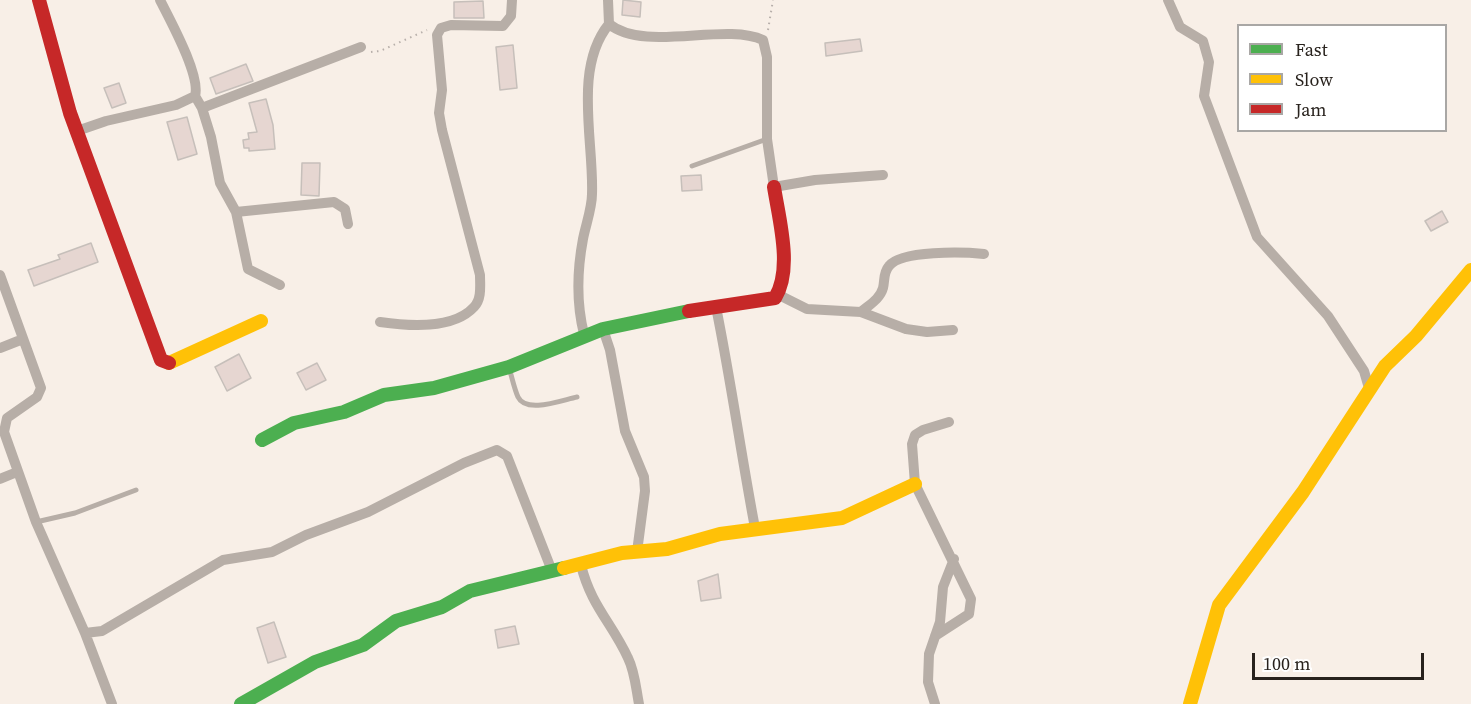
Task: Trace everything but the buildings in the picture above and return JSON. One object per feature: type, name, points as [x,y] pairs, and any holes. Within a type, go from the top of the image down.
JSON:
[{"type":"street","points":[[39,0],[63,92],[164,363],[261,321]]},
{"type":"street","points":[[160,0],[190,66],[196,87],[195,96],[202,108],[220,183],[236,212],[248,269],[280,285]]},
{"type":"street","points":[[381,322],[411,327],[434,324],[461,315],[475,306],[480,296],[480,275],[439,112],[442,90],[438,31],[451,26],[502,26],[511,16],[512,0]]},
{"type":"street","points":[[584,334],[578,310],[577,287],[581,249],[592,196],[588,130],[591,73],[593,48],[609,24],[608,0]]},
{"type":"street","points":[[1168,0],[1180,27],[1203,41],[1209,62],[1204,96],[1257,237],[1328,316],[1364,371],[1369,388]]},
{"type":"street","points":[[262,440],[294,423],[344,412],[384,395],[434,388],[509,367],[584,334],[716,307],[776,298],[779,295],[783,277],[767,139],[767,57],[763,40],[738,35],[649,35],[626,32],[609,24]]},
{"type":"street","points":[[202,108],[361,47]]},
{"type":"street","points":[[77,131],[106,121],[176,105],[195,96]]},
{"type":"street","points":[[774,186],[815,180],[883,175]]},
{"type":"street","points":[[236,212],[334,202],[345,209],[348,224]]},
{"type":"street","points":[[861,312],[878,298],[882,291],[884,273],[890,264],[899,259],[948,252],[984,254]]},
{"type":"street","points":[[1190,704],[1219,605],[1303,492],[1385,366],[1416,336],[1471,270]]},
{"type":"street","points":[[0,275],[41,392],[7,418],[4,425],[17,472],[36,522],[85,633],[112,704]]},
{"type":"street","points":[[779,295],[807,309],[861,312],[906,329],[927,332],[953,330]]},
{"type":"street","points":[[716,307],[732,386],[735,426],[755,528]]},
{"type":"street","points":[[603,329],[610,350],[625,431],[644,477],[645,491],[637,552]]},
{"type":"street","points":[[0,348],[23,339]]},
{"type":"street","points":[[935,636],[969,614],[971,598],[954,559],[915,484],[912,444],[915,435],[923,430],[950,422]]},
{"type":"street","points":[[85,633],[102,631],[198,572],[223,560],[272,552],[306,535],[368,512],[464,463],[497,450],[507,456],[552,571]]},
{"type":"street","points":[[0,479],[17,472]]},
{"type":"street","points":[[241,704],[315,662],[363,645],[406,617],[442,607],[470,591],[637,552],[667,549],[720,534],[842,518],[915,484]]},
{"type":"street","points":[[935,704],[928,682],[929,654],[940,622],[943,587],[954,559]]},
{"type":"street","points":[[581,565],[586,587],[627,657],[639,704]]},
{"type":"lane","points":[[692,166],[767,139]]},
{"type":"lane","points":[[509,367],[518,398],[523,403],[531,406],[577,397]]},
{"type":"lane","points":[[36,522],[75,513],[136,490]]},
{"type":"path","points":[[763,40],[771,20],[772,0]]},
{"type":"path","points":[[361,47],[373,52],[380,51],[424,31],[438,31]]},
{"type":"traffic: fast","points":[[262,440],[294,423],[344,412],[384,395],[434,388],[509,367],[603,329],[689,311]]},
{"type":"traffic: fast","points":[[241,704],[315,662],[363,645],[396,621],[442,607],[470,591],[564,568]]},
{"type":"traffic: slow","points":[[1190,704],[1219,605],[1303,492],[1385,366],[1416,336],[1471,270]]},
{"type":"traffic: slow","points":[[169,363],[261,321]]},
{"type":"traffic: slow","points":[[564,568],[622,553],[667,549],[720,534],[842,518],[915,484]]},
{"type":"traffic: jam","points":[[39,0],[70,113],[161,360],[169,363]]},
{"type":"traffic: jam","points":[[689,311],[775,298],[780,286],[784,259],[774,187]]}]
